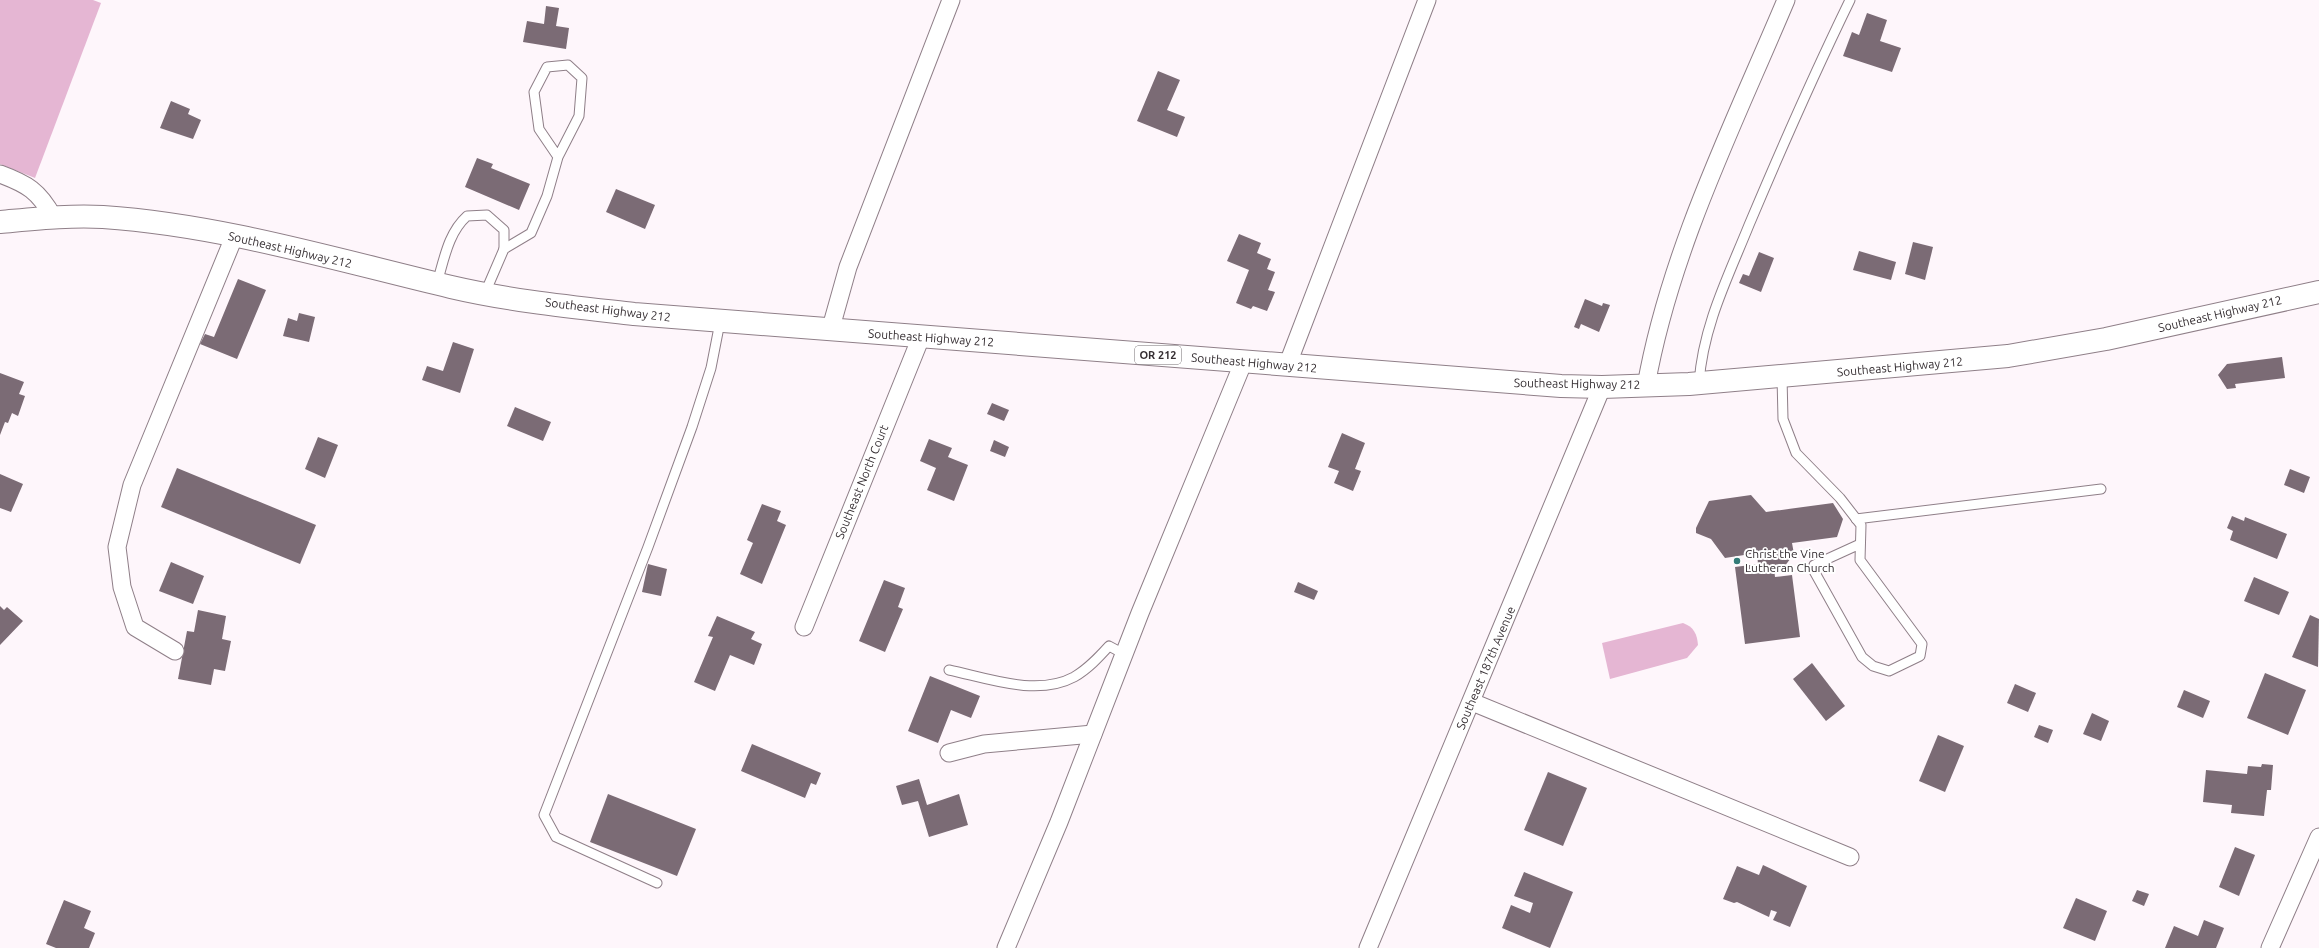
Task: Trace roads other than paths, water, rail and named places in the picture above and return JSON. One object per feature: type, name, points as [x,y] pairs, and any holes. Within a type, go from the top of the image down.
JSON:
[{"type":"highway","name":"Southeast Highway 212","points":[[0,222],[53,217],[102,217],[153,222],[234,237],[438,284],[484,293],[587,309],[720,322],[1243,363],[1512,383],[1602,387],[1699,383],[1968,361],[2050,350],[2319,292]]},
{"type":"street","points":[[830,330],[848,267],[951,0]]},
{"type":"street","points":[[1287,366],[1427,0]]},
{"type":"street","points":[[1646,386],[1666,296],[1681,251],[1786,0]]},
{"type":"street","points":[[0,174],[25,183],[43,199],[53,217]]},
{"type":"street","points":[[175,651],[135,627],[122,588],[117,547],[132,485],[234,237]]},
{"type":"street","name":"Southeast North Court","points":[[804,627],[921,337]]},
{"type":"street","points":[[1006,948],[1243,363]]},
{"type":"street","name":"Southeast 187th Avenue","points":[[1368,948],[1472,702],[1602,387]]},
{"type":"street","points":[[1472,702],[1850,857]]},
{"type":"street","points":[[949,753],[984,744],[1093,734]]},
{"type":"street","points":[[2270,948],[2319,836]]},
{"type":"lane","points":[[1699,383],[1701,355],[1713,312],[1790,126],[1850,0]]},
{"type":"lane","points":[[504,249],[531,233],[547,196],[558,157],[579,116],[582,78],[568,65],[547,67],[534,92],[539,129],[558,157]]},
{"type":"lane","points":[[438,284],[448,247],[458,224],[467,216],[487,215],[504,230],[504,249],[484,293]]},
{"type":"lane","points":[[657,883],[556,837],[544,815],[648,547],[692,427],[711,368],[720,322]]},
{"type":"lane","points":[[1782,377],[1783,419],[1796,453],[1840,498],[1860,525],[1860,544],[1860,560],[1922,644],[1920,656],[1889,671],[1874,666],[1862,657],[1814,571],[1814,564],[1860,544]]},
{"type":"lane","points":[[1856,519],[2102,489]]},
{"type":"lane","points":[[949,670],[1022,685],[1054,684],[1074,677],[1096,660],[1109,646],[1124,654]]},
{"type":"place","name":"Christ the Vine Lutheran Church","points":[[1737,561]]}]
